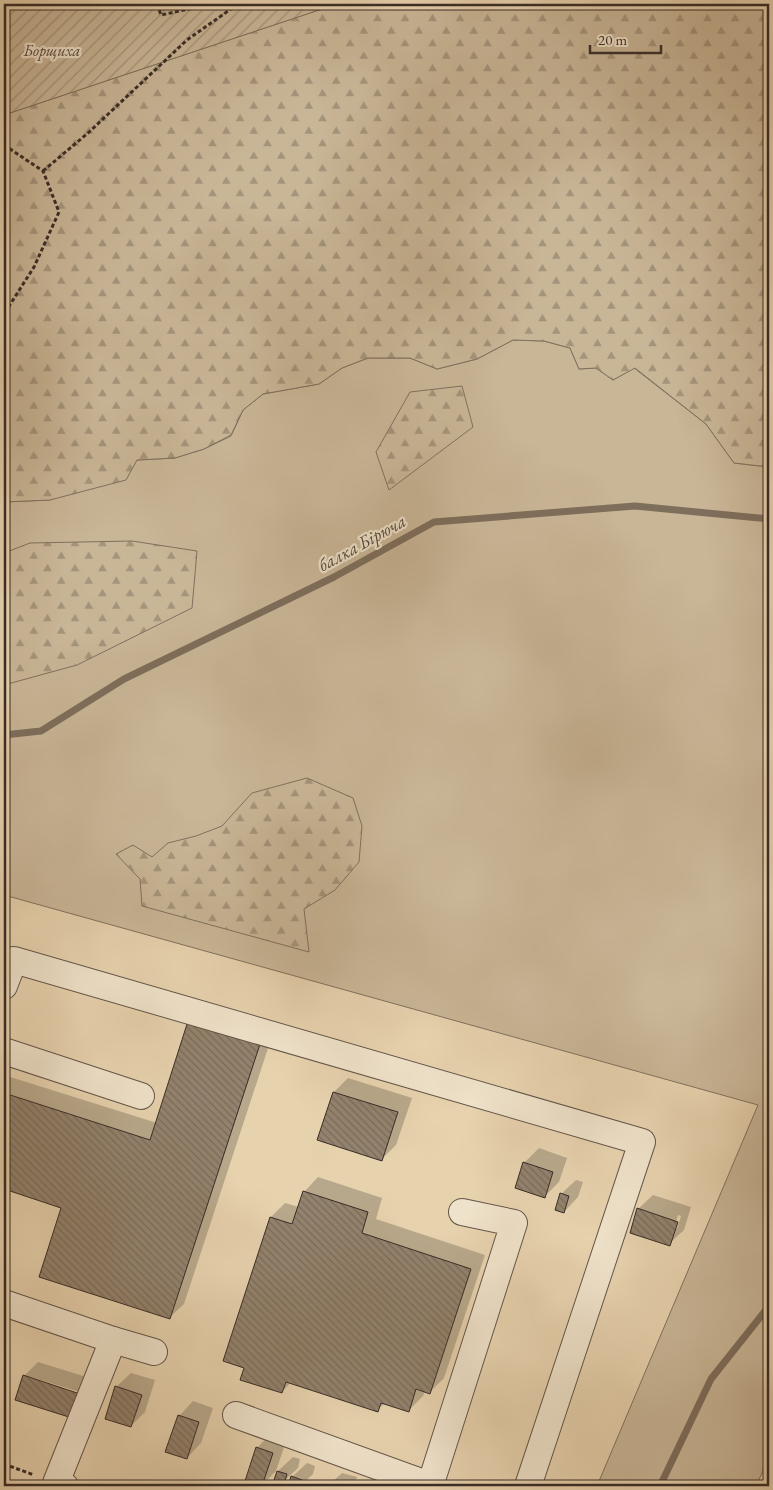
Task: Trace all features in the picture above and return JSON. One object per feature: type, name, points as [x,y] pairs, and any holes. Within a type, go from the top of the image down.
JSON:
[{"type":"lane","points":[[4,986],[14,960],[642,1142],[528,1486]]},
{"type":"lane","points":[[4,1051],[141,1096]]},
{"type":"lane","points":[[236,1415],[431,1486],[514,1223],[462,1212]]},
{"type":"lane","points":[[4,1303],[154,1352]]},
{"type":"lane","points":[[60,1484],[113,1340]]},
{"type":"path","points":[[156,4],[160,15],[212,4]]},
{"type":"path","points":[[43,171],[88,133],[187,40],[238,4]]},
{"type":"path","points":[[4,145],[43,171],[59,212],[34,267],[4,314]]},
{"type":"path","points":[[4,1464],[60,1484]]},
{"type":"green space","name":"Борщиха","points":[[4,4],[337,4],[4,115]]},
{"type":"green space","points":[[337,4],[769,4],[769,467],[734,463],[706,424],[635,368],[613,380],[596,368],[579,369],[570,348],[544,341],[513,340],[477,359],[437,369],[410,358],[368,358],[342,368],[319,384],[263,394],[243,410],[231,435],[204,449],[175,458],[137,460],[126,480],[50,500],[4,502],[4,115]]},
{"type":"green space","points":[[513,340],[544,341],[570,348],[579,369],[596,368],[613,380],[634,368],[706,424],[734,463],[769,467],[769,1458],[756,1486],[597,1486],[758,1105],[4,895],[4,502],[50,500],[137,460],[175,458],[204,449],[231,436],[243,410],[263,394],[319,384],[342,368],[368,358],[410,358],[437,369],[477,359]]},
{"type":"green space","points":[[462,386],[473,427],[389,490],[376,452],[410,392]]},
{"type":"green space","points":[[132,541],[197,551],[192,608],[77,665],[4,685],[4,553],[30,543]]},
{"type":"green space","points":[[307,778],[353,798],[362,826],[359,862],[335,890],[304,909],[309,952],[142,906],[140,879],[116,854],[133,845],[152,857],[168,843],[196,836],[222,826],[252,793]]},
{"type":"building","points":[[188,1021],[260,1044],[170,1319],[39,1277],[61,1208],[4,1189],[4,1093],[150,1140]]},
{"type":"building","points":[[333,1092],[398,1112],[382,1161],[317,1140]]},
{"type":"building","points":[[523,1162],[553,1172],[545,1198],[515,1188]]},
{"type":"building","points":[[303,1191],[368,1212],[362,1233],[471,1269],[430,1394],[416,1389],[409,1412],[381,1403],[378,1412],[286,1382],[282,1393],[240,1380],[244,1368],[223,1361],[270,1217],[292,1224]]},
{"type":"building","points":[[560,1193],[569,1196],[564,1213],[555,1210]]},
{"type":"building","points":[[637,1208],[678,1222],[670,1246],[630,1233]]},
{"type":"building","points":[[23,1375],[80,1394],[72,1418],[15,1400]]},
{"type":"building","points":[[115,1386],[142,1395],[131,1427],[105,1419]]},
{"type":"building","points":[[178,1415],[199,1422],[187,1459],[165,1452]]},
{"type":"building","points":[[256,1447],[273,1453],[262,1486],[245,1481]]},
{"type":"building","points":[[277,1471],[287,1474],[284,1484],[274,1480]]},
{"type":"building","points":[[291,1476],[302,1480],[300,1486],[288,1486]]},
{"type":"waterway","name":"балка Бірюча","points":[[4,735],[41,731],[124,679],[334,577],[434,522],[635,506],[769,519]]},
{"type":"waterway","points":[[660,1486],[711,1379],[769,1306]]}]
